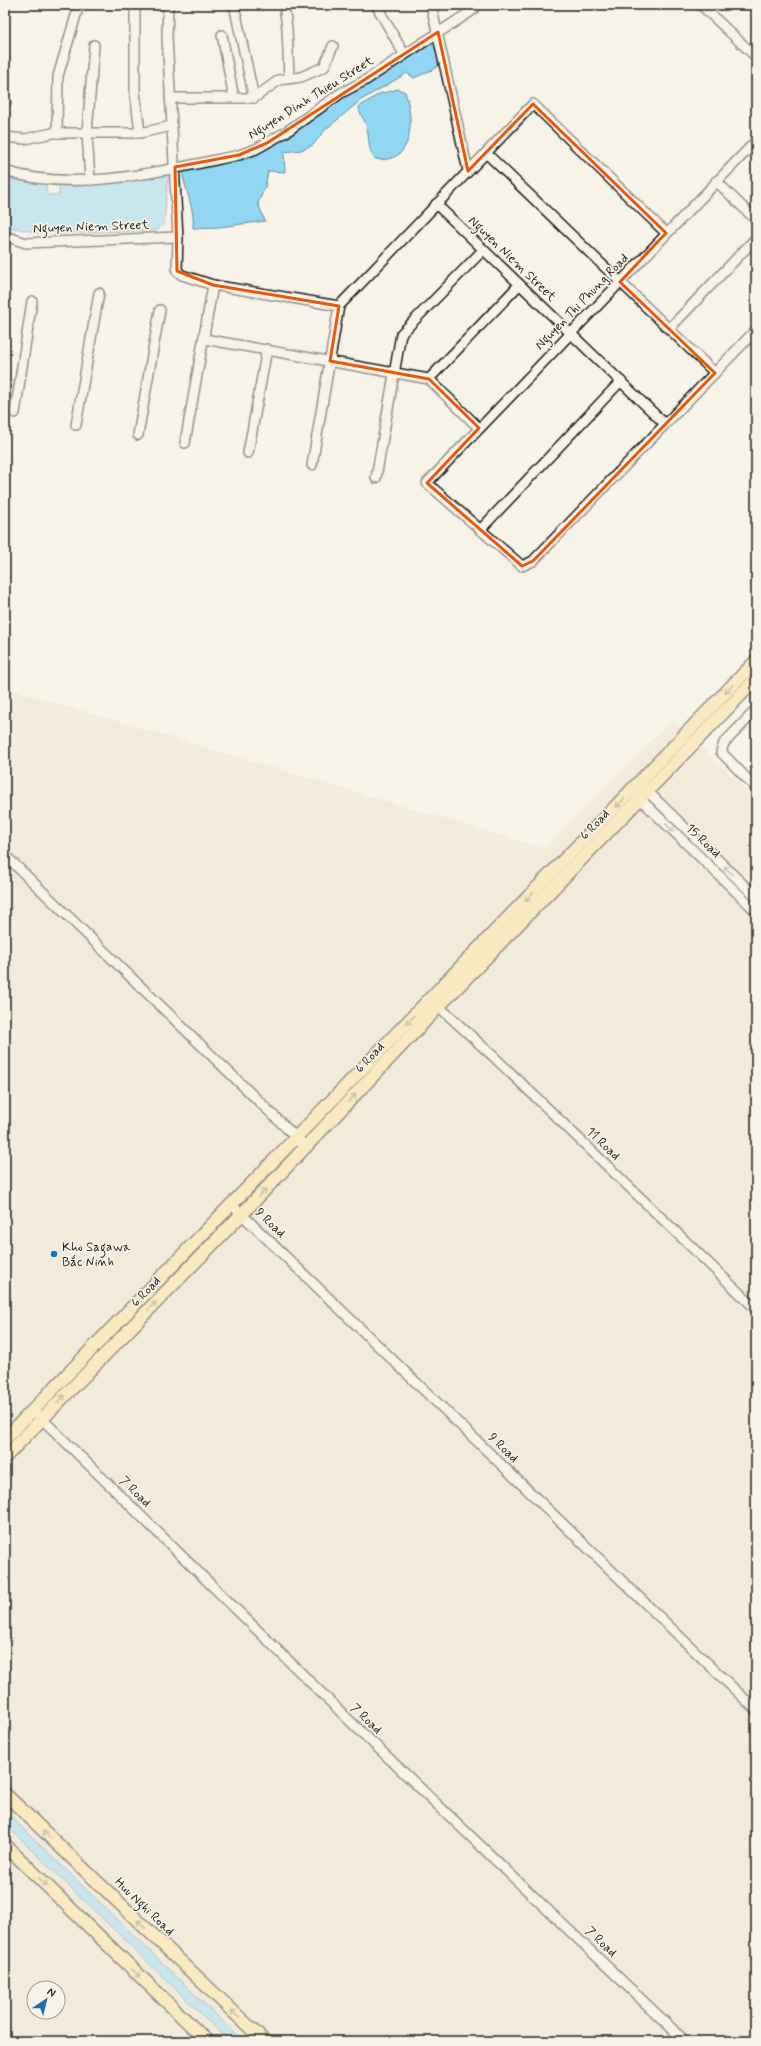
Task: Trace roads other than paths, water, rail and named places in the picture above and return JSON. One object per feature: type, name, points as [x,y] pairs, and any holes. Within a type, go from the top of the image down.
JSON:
[{"type":"main road","name":"6 Road","points":[[640,791],[756,661]]},
{"type":"main road","name":"6 Road","points":[[5,1439],[296,1138],[435,1003],[640,791],[756,679]]},
{"type":"main road","name":"6 Road","points":[[5,1457],[306,1147],[435,1003]]},
{"type":"main road","name":"Huu Nghi Road","points":[[5,1794],[264,2041]]},
{"type":"main road","points":[[5,1845],[207,2041]]},
{"type":"street","points":[[57,133],[58,76],[79,5]]},
{"type":"street","points":[[135,5],[135,92],[140,134]]},
{"type":"street","points":[[168,5],[167,37],[178,237],[177,271],[182,275],[213,284],[339,306]]},
{"type":"street","points":[[234,5],[254,98]]},
{"type":"street","points":[[284,5],[287,28],[289,78]]},
{"type":"street","points":[[376,5],[404,54]]},
{"type":"street","points":[[431,5],[468,171]]},
{"type":"street","points":[[701,5],[756,57]]},
{"type":"street","name":"Nguyen Dinh Thieu Street","points":[[5,171],[43,179],[90,180],[174,168],[239,155],[256,149],[286,132],[341,93],[366,80],[474,7]]},
{"type":"street","points":[[222,35],[234,98]]},
{"type":"street","points":[[90,180],[87,133],[94,45]]},
{"type":"street","points":[[170,98],[254,98],[271,84],[289,78],[301,77],[324,67],[333,46]]},
{"type":"street","points":[[312,465],[339,306],[532,104],[666,233]]},
{"type":"street","points":[[5,137],[25,139],[57,133],[140,134],[172,126]]},
{"type":"street","name":"Nguyen Thi Phung Road","points":[[480,530],[427,482],[570,332],[756,141]]},
{"type":"street","points":[[486,153],[715,373]]},
{"type":"street","points":[[716,181],[756,220]]},
{"type":"street","name":"Nguyen Niem Street","points":[[436,204],[665,424]]},
{"type":"street","name":"Nguyen Niem Street","points":[[5,236],[26,243],[178,237]]},
{"type":"street","points":[[669,329],[756,238]]},
{"type":"street","points":[[376,478],[402,334],[483,250]]},
{"type":"street","points":[[185,443],[213,284]]},
{"type":"street","points":[[429,379],[519,285]]},
{"type":"street","points":[[76,425],[98,293]]},
{"type":"street","points":[[14,413],[32,301]]},
{"type":"street","points":[[138,435],[160,310]]},
{"type":"street","points":[[621,381],[480,530],[522,566],[534,561],[756,330]]},
{"type":"street","points":[[204,338],[429,379],[479,428]]},
{"type":"street","points":[[248,453],[268,349]]},
{"type":"street","points":[[755,712],[724,743],[721,752],[756,788]]},
{"type":"street","name":"15 Road","points":[[640,791],[756,897]]},
{"type":"street","name":"15 Road","points":[[640,791],[756,911]]},
{"type":"street","points":[[5,855],[306,1147]]},
{"type":"street","name":"11 Road","points":[[435,1003],[493,1056],[756,1309]]},
{"type":"street","name":"9 Road","points":[[232,1205],[756,1710]]},
{"type":"street","name":"7 Road","points":[[33,1410],[352,1724],[685,2041]]},
{"type":"water","points":[[436,40],[440,62],[436,68],[414,78],[407,73],[361,100],[325,130],[313,145],[301,150],[284,152],[285,172],[268,171],[265,187],[258,203],[265,221],[220,227],[193,228],[193,213],[182,171],[235,161],[269,147],[338,99]]},
{"type":"water","points":[[398,89],[405,92],[408,103],[410,127],[408,138],[404,148],[398,155],[388,159],[375,159],[372,155],[367,129],[359,107],[379,94]]},
{"type":"water","points":[[167,173],[164,224],[158,230],[38,233],[5,226],[5,175],[21,180],[46,184],[47,195],[59,195],[59,185],[80,186]]},
{"type":"water","points":[[5,1811],[243,2041],[229,2041],[5,1824]]},
{"type":"place","name":"Kho Sagawa Bắc Ninh","points":[[54,1254]]}]
